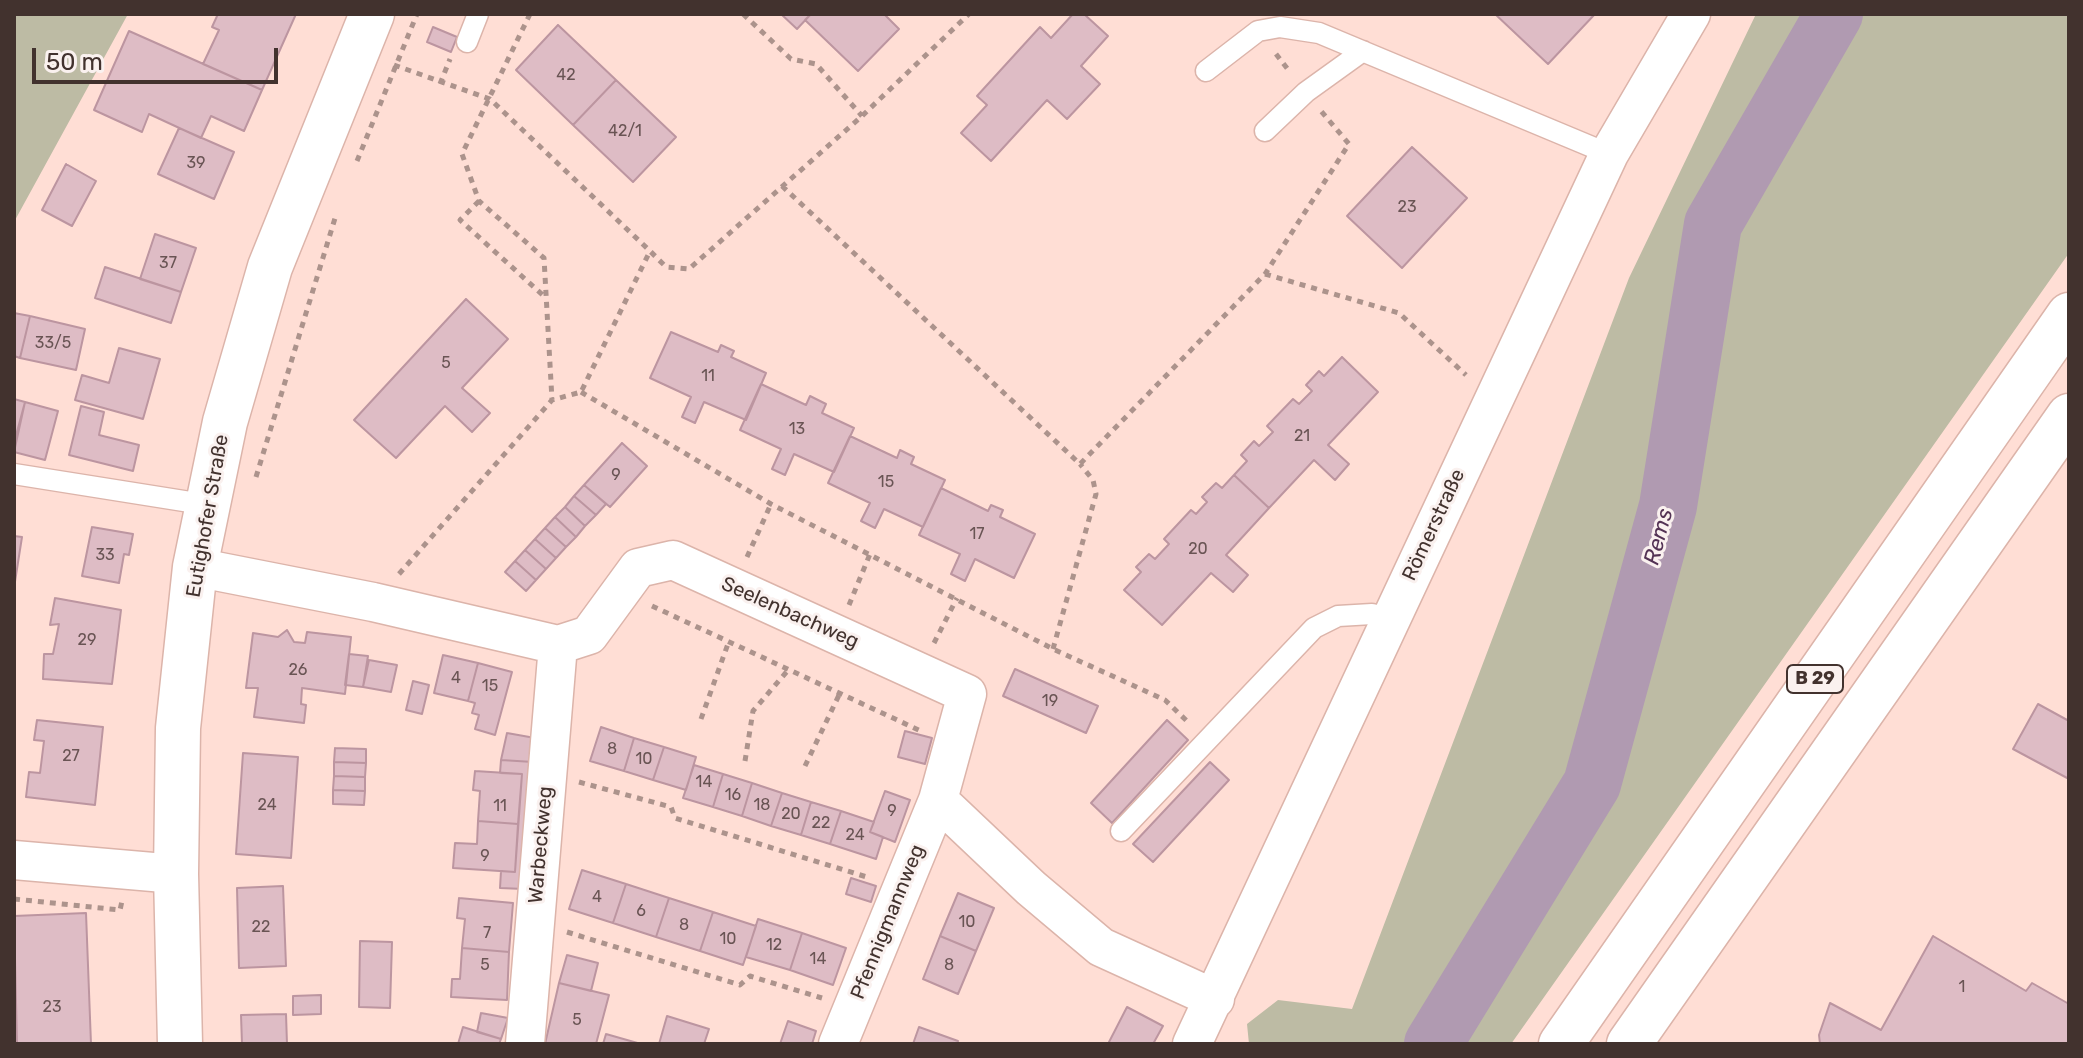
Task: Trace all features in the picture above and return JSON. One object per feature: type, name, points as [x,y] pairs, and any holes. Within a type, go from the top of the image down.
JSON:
[{"type":"main road","name":"Eutighofer Straße","points":[[180,1044],[176,874],[178,728],[195,567],[225,422],[270,267],[372,14]]},
{"type":"main road","name":"B 29","points":[[1561,1044],[2069,315]]},
{"type":"main road","name":"B 29","points":[[1629,1044],[2069,416]]},
{"type":"street","name":"Römerstraße","points":[[1192,1044],[1609,154],[1691,14]]},
{"type":"street","name":"Seelenbachweg","points":[[558,645],[589,635],[638,568],[673,560],[967,694],[938,800]]},
{"type":"street","points":[[195,567],[373,602],[558,645]]},
{"type":"street","name":"Warbeckweg","points":[[525,1044],[558,645]]},
{"type":"street","points":[[938,800],[1031,888],[1101,947],[1215,999]]},
{"type":"street","name":"Pfennigmannweg","points":[[838,1044],[938,800]]},
{"type":"street","points":[[14,860],[176,874]]},
{"type":"lane","points":[[467,42],[478,14]]},
{"type":"lane","points":[[1206,71],[1258,31],[1280,27],[1319,33],[1609,154]]},
{"type":"lane","points":[[1265,131],[1306,92],[1363,51]]},
{"type":"lane","points":[[14,474],[209,505]]},
{"type":"lane","points":[[1121,831],[1314,628],[1338,616],[1372,614],[1391,618]]},
{"type":"path","points":[[354,170],[417,14]]},
{"type":"path","points":[[530,14],[462,154],[479,201],[544,258],[552,400]]},
{"type":"path","points":[[743,14],[791,59],[816,64],[862,116]]},
{"type":"path","points":[[396,67],[490,99],[666,267],[689,269],[862,116],[969,14]]},
{"type":"path","points":[[1080,464],[1265,274],[1349,144],[1306,92]]},
{"type":"path","points":[[782,186],[1080,464],[1093,480],[1096,494],[1053,649]]},
{"type":"path","points":[[479,201],[460,220],[546,298]]},
{"type":"path","points":[[253,485],[336,214]]},
{"type":"path","points":[[581,392],[650,251]]},
{"type":"path","points":[[1265,274],[1399,313],[1492,399]]},
{"type":"path","points":[[373,602],[552,400],[581,392],[771,504],[1053,649],[1165,700],[1207,741]]},
{"type":"path","points":[[733,588],[771,504]]},
{"type":"path","points":[[837,635],[870,554]]},
{"type":"path","points":[[623,592],[952,745]]},
{"type":"path","points":[[919,672],[957,598]]},
{"type":"path","points":[[701,719],[729,641]]},
{"type":"path","points":[[745,761],[753,711],[789,669]]},
{"type":"path","points":[[805,766],[840,693]]},
{"type":"path","points":[[547,774],[671,807],[675,818],[902,888]]},
{"type":"path","points":[[14,899],[120,910]]},
{"type":"path","points":[[535,922],[740,985],[750,976],[853,1007]]},
{"type":"shaded area","points":[[14,14],[128,14],[14,222]]},
{"type":"shaded area","points":[[1756,14],[2069,14],[2069,253],[1511,1044],[1249,1044],[1247,1024],[1278,1000],[1352,1009],[1629,278]]},
{"type":"building","points":[[218,14],[296,14],[262,90],[203,64],[219,30],[212,27]]},
{"type":"building","points":[[781,14],[811,14],[797,29]]},
{"type":"building","points":[[811,14],[884,14],[899,29],[858,71],[805,20]]},
{"type":"building","points":[[1073,14],[1084,14],[1108,36],[1081,66],[1100,84],[1067,119],[1047,100],[991,161],[961,133],[987,105],[977,96],[1040,27],[1051,38]]},
{"type":"building","points":[[1495,14],[1595,14],[1548,64]]},
{"type":"building","points":[[558,25],[616,80],[573,125],[516,70]]},
{"type":"building","points":[[433,27],[457,37],[451,52],[427,42]]},
{"type":"building","points":[[129,31],[262,90],[244,131],[211,116],[201,138],[149,114],[142,132],[94,110]]},
{"type":"building","points":[[616,80],[676,137],[633,182],[573,125]]},
{"type":"building","points":[[179,128],[234,152],[214,199],[158,174]]},
{"type":"building","points":[[1412,147],[1467,198],[1402,268],[1347,216]]},
{"type":"building","points":[[66,164],[96,181],[72,226],[42,210]]},
{"type":"building","points":[[155,234],[196,248],[181,292],[140,279]]},
{"type":"building","points":[[105,267],[181,292],[171,323],[95,298]]},
{"type":"building","points":[[466,299],[508,339],[462,388],[490,413],[472,432],[445,406],[396,458],[354,420]]},
{"type":"building","points":[[14,313],[30,316],[20,358],[14,356]]},
{"type":"building","points":[[30,316],[85,329],[76,370],[20,358]]},
{"type":"building","points":[[671,332],[718,352],[721,345],[734,351],[731,357],[766,373],[746,420],[704,402],[695,423],[682,417],[691,397],[650,378]]},
{"type":"building","points":[[119,348],[160,359],[143,419],[75,400],[82,375],[109,383]]},
{"type":"building","points":[[1342,357],[1378,392],[1328,445],[1349,464],[1335,480],[1314,460],[1269,508],[1234,475],[1247,461],[1241,455],[1254,441],[1259,446],[1273,432],[1267,426],[1293,399],[1299,404],[1312,391],[1306,385],[1319,371],[1324,376]]},
{"type":"building","points":[[761,384],[806,405],[810,396],[826,404],[822,413],[854,428],[834,472],[794,454],[785,475],[772,469],[781,449],[740,430]]},
{"type":"building","points":[[14,399],[25,402],[14,443]]},
{"type":"building","points":[[25,402],[58,411],[45,460],[14,452]]},
{"type":"building","points":[[81,406],[104,412],[99,435],[139,445],[133,471],[69,455]]},
{"type":"building","points":[[850,436],[897,458],[900,450],[914,457],[911,464],[945,480],[923,527],[884,509],[875,528],[861,521],[870,503],[828,483]]},
{"type":"building","points":[[622,443],[647,466],[610,507],[584,485]]},
{"type":"building","points":[[1234,475],[1269,508],[1226,555],[1248,575],[1233,592],[1211,573],[1162,625],[1124,590],[1141,572],[1136,567],[1149,554],[1155,559],[1169,544],[1164,539],[1191,510],[1196,514],[1207,502],[1202,497],[1216,483],[1222,488]]},
{"type":"building","points":[[584,485],[606,504],[596,515],[574,496]]},
{"type":"building","points":[[941,488],[988,511],[991,505],[1003,510],[1000,517],[1035,534],[1014,578],[975,559],[965,581],[951,574],[960,554],[919,535]]},
{"type":"building","points":[[574,496],[596,515],[585,526],[565,507]]},
{"type":"building","points":[[565,507],[585,526],[576,537],[555,517]]},
{"type":"building","points":[[555,517],[576,537],[566,547],[545,528]]},
{"type":"building","points":[[92,527],[133,534],[129,555],[124,554],[119,583],[82,576]]},
{"type":"building","points":[[545,528],[566,547],[556,558],[535,539]]},
{"type":"building","points":[[14,536],[22,537],[14,588]]},
{"type":"building","points":[[535,539],[556,558],[546,569],[525,550]]},
{"type":"building","points":[[525,550],[546,569],[536,580],[515,561]]},
{"type":"building","points":[[515,561],[536,580],[526,591],[505,572]]},
{"type":"building","points":[[55,598],[121,610],[112,684],[43,679],[44,654],[53,654],[59,624],[50,625]]},
{"type":"building","points":[[287,630],[294,642],[305,643],[307,632],[351,637],[345,694],[302,688],[301,704],[306,705],[304,723],[254,717],[258,688],[246,688],[253,633],[278,637]]},
{"type":"building","points":[[349,654],[368,656],[363,687],[345,685]]},
{"type":"building","points":[[443,655],[478,663],[468,701],[434,693]]},
{"type":"building","points":[[369,660],[397,665],[391,692],[363,687]]},
{"type":"building","points":[[478,663],[512,672],[495,735],[475,729],[479,715],[472,713],[475,703],[468,701]]},
{"type":"building","points":[[1015,669],[1098,706],[1086,733],[1003,696]]},
{"type":"building","points":[[413,681],[429,685],[422,714],[406,710]]},
{"type":"building","points":[[2038,704],[2069,721],[2069,779],[2013,749]]},
{"type":"building","points":[[37,720],[103,727],[95,805],[26,797],[29,772],[40,773],[44,741],[34,740]]},
{"type":"building","points":[[1167,720],[1188,740],[1112,823],[1091,803]]},
{"type":"building","points":[[601,727],[634,738],[624,771],[590,761]]},
{"type":"building","points":[[905,731],[932,738],[925,764],[898,757]]},
{"type":"building","points":[[507,733],[535,738],[533,762],[501,760]]},
{"type":"building","points":[[634,738],[664,747],[653,780],[624,771]]},
{"type":"building","points":[[664,747],[696,757],[686,790],[653,780]]},
{"type":"building","points":[[335,748],[366,749],[366,763],[334,762]]},
{"type":"building","points":[[243,753],[298,757],[291,858],[236,854]]},
{"type":"building","points":[[501,760],[533,762],[524,889],[500,888],[501,871],[515,872],[522,774],[500,773]]},
{"type":"building","points":[[334,762],[366,763],[365,777],[334,776]]},
{"type":"building","points":[[1210,762],[1229,780],[1153,862],[1133,844]]},
{"type":"building","points":[[694,765],[723,774],[713,807],[683,798]]},
{"type":"building","points":[[475,771],[522,774],[518,824],[478,821],[480,791],[473,790]]},
{"type":"building","points":[[723,774],[752,783],[742,816],[713,807]]},
{"type":"building","points":[[334,776],[365,777],[365,791],[333,790]]},
{"type":"building","points":[[752,783],[782,793],[771,826],[742,816]]},
{"type":"building","points":[[333,790],[365,791],[364,805],[333,804]]},
{"type":"building","points":[[885,791],[910,800],[895,842],[870,832]]},
{"type":"building","points":[[782,793],[811,802],[801,835],[771,826]]},
{"type":"building","points":[[811,802],[841,811],[830,844],[801,835]]},
{"type":"building","points":[[841,811],[874,822],[870,832],[883,837],[876,859],[830,844]]},
{"type":"building","points":[[478,821],[518,824],[515,872],[453,868],[455,843],[477,844]]},
{"type":"building","points":[[582,870],[626,884],[613,923],[569,909]]},
{"type":"building","points":[[851,878],[876,886],[871,902],[846,894]]},
{"type":"building","points":[[626,884],[669,898],[656,937],[613,923]]},
{"type":"building","points":[[283,886],[286,966],[239,968],[237,888]]},
{"type":"building","points":[[958,893],[994,908],[976,951],[940,936]]},
{"type":"building","points":[[459,898],[513,903],[509,952],[462,948],[465,919],[457,918]]},
{"type":"building","points":[[669,898],[713,912],[700,951],[656,937]]},
{"type":"building","points":[[713,912],[756,926],[743,965],[700,951]]},
{"type":"building","points":[[86,913],[91,1044],[17,1044],[14,916]]},
{"type":"building","points":[[758,919],[802,933],[790,970],[746,957]]},
{"type":"building","points":[[802,933],[846,948],[833,985],[790,970]]},
{"type":"building","points":[[940,936],[976,951],[958,994],[923,979]]},
{"type":"building","points":[[1933,936],[2026,991],[2032,983],[2069,1004],[2069,1044],[1820,1044],[1819,1035],[1830,1003],[1881,1030]]},
{"type":"building","points":[[360,941],[392,942],[390,1008],[359,1007]]},
{"type":"building","points":[[462,948],[509,952],[507,1000],[451,997],[452,979],[460,979]]},
{"type":"building","points":[[567,955],[598,963],[591,991],[559,983]]},
{"type":"building","points":[[559,983],[609,995],[596,1044],[545,1044]]},
{"type":"building","points":[[321,995],[321,1014],[293,1015],[293,996]]},
{"type":"building","points":[[1127,1007],[1163,1026],[1153,1044],[1108,1044]]},
{"type":"building","points":[[481,1013],[508,1018],[501,1039],[477,1032]]},
{"type":"building","points":[[286,1014],[287,1044],[242,1044],[241,1015]]},
{"type":"building","points":[[667,1016],[709,1029],[704,1044],[659,1044]]},
{"type":"building","points":[[788,1021],[816,1031],[812,1044],[780,1044]]},
{"type":"building","points":[[463,1027],[501,1039],[499,1044],[458,1044]]},
{"type":"building","points":[[919,1027],[958,1041],[957,1044],[913,1044]]},
{"type":"building","points":[[606,1034],[641,1044],[603,1044]]},
{"type":"waterway","name":"Rems","points":[[1433,1044],[1592,784],[1668,506],[1713,224],[1834,14]]}]
